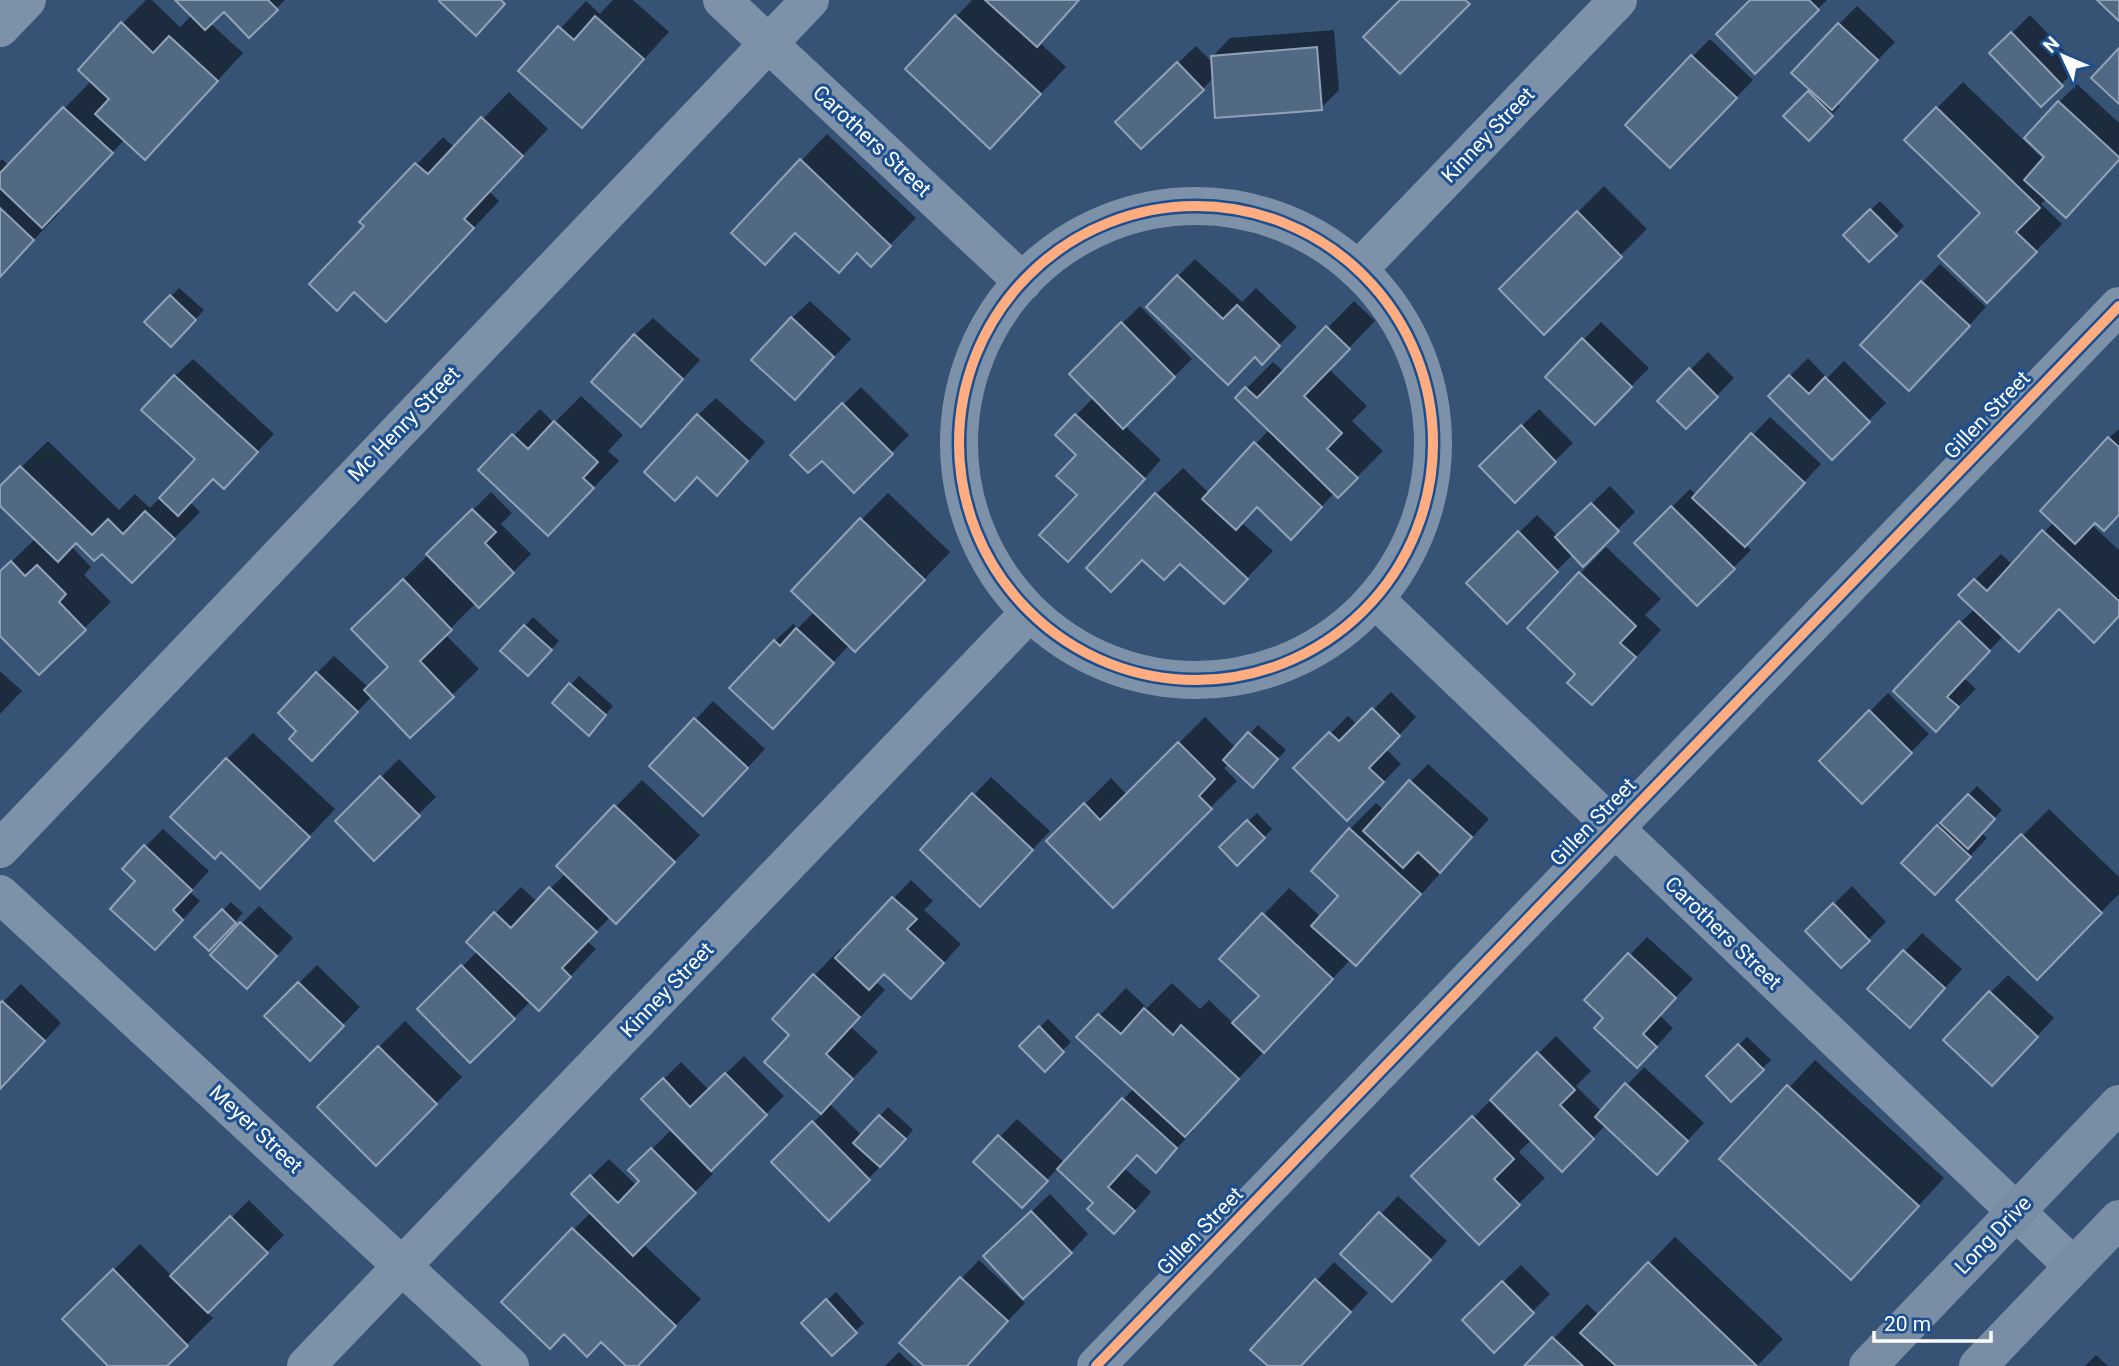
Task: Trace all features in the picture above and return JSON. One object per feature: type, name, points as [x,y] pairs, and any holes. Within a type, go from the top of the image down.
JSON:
[{"type":"main road","name":"Long Drive","points":[[1868,1366],[2119,1104]]},
{"type":"main road","points":[[1978,1366],[2119,1219]]},
{"type":"street","points":[[0,28],[27,0]]},
{"type":"street","name":"Carothers Street","points":[[722,0],[1023,282]]},
{"type":"street","name":"Mc Henry Street","points":[[0,849],[810,0]]},
{"type":"street","name":"Kinney Street","points":[[1359,269],[1618,0]]},
{"type":"street","points":[[1189,206],[1226,207],[1286,223],[1330,246],[1359,269],[1384,296],[1404,326],[1419,359],[1429,394],[1433,430],[1433,467],[1426,503],[1397,569],[1375,599],[1348,626],[1315,648],[1280,665],[1243,676],[1205,681],[1166,679],[1128,671],[1081,651],[1059,638],[1029,613],[994,569],[971,518],[959,463],[959,435],[968,380],[977,353],[989,327],[1023,282],[1050,257],[1082,235],[1115,220],[1152,210],[1189,206]]},
{"type":"street","name":"Gillen Street","points":[[1096,1366],[2119,306]]},
{"type":"street","name":"Carothers Street","points":[[1375,599],[2073,1266]]},
{"type":"street","name":"Kinney Street","points":[[306,1366],[1029,613]]},
{"type":"street","name":"Meyer Street","points":[[0,894],[510,1366]]},
{"type":"building","points":[[175,0],[268,0],[278,10],[249,38],[224,12],[205,30]]},
{"type":"building","points":[[440,0],[501,0],[505,4],[476,36]]},
{"type":"building","points":[[985,0],[1079,0],[1037,47]]},
{"type":"building","points":[[1400,0],[1465,0],[1470,4],[1400,74],[1363,37]]},
{"type":"building","points":[[1750,0],[1809,0],[1819,10],[1755,74],[1716,34]]},
{"type":"building","points":[[2097,0],[2119,0],[2119,21]]},
{"type":"building","points":[[955,15],[1041,94],[990,149],[905,69]]},
{"type":"building","points":[[595,16],[644,59],[582,128],[518,71],[558,26],[574,40]]},
{"type":"building","points":[[121,22],[153,53],[169,36],[218,81],[145,160],[95,114],[109,99],[78,70]]},
{"type":"building","points":[[1838,23],[1878,60],[1832,110],[1791,73]]},
{"type":"building","points":[[2011,32],[2063,86],[2041,107],[1989,53]]},
{"type":"building","points":[[1317,47],[1322,110],[1215,118],[1211,56]]},
{"type":"building","points":[[2119,48],[2119,104],[2091,78]]},
{"type":"building","points":[[1691,55],[1737,98],[1670,168],[1625,125]]},
{"type":"building","points":[[1177,62],[1204,90],[1141,149],[1115,122]]},
{"type":"building","points":[[1808,91],[1833,116],[1809,141],[1783,116]]},
{"type":"building","points":[[2058,101],[2119,157],[2066,218],[2024,180],[2044,157],[2024,138]]},
{"type":"building","points":[[63,107],[113,153],[42,228],[0,188],[0,173]]},
{"type":"building","points":[[1936,107],[2040,208],[2016,232],[2037,252],[1987,303],[1938,256],[1980,213],[1904,140]]},
{"type":"building","points":[[481,117],[523,156],[464,219],[474,228],[386,322],[354,292],[337,311],[309,284],[364,226],[359,222],[415,163],[428,174]]},
{"type":"building","points":[[800,159],[891,246],[871,267],[857,253],[839,273],[795,233],[765,265],[731,233]]},
{"type":"building","points":[[0,208],[34,240],[0,277]]},
{"type":"building","points":[[1870,209],[1897,236],[1869,262],[1843,235]]},
{"type":"building","points":[[1577,211],[1622,257],[1544,335],[1499,289]]},
{"type":"building","points":[[1177,275],[1223,319],[1237,305],[1280,346],[1262,365],[1255,357],[1228,385],[1146,307]]},
{"type":"building","points":[[1921,281],[1970,326],[1909,391],[1860,345]]},
{"type":"building","points":[[170,295],[196,320],[171,347],[144,322]]},
{"type":"building","points":[[791,317],[834,357],[795,400],[751,360]]},
{"type":"building","points":[[1121,322],[1175,377],[1123,429],[1069,374]]},
{"type":"building","points":[[1326,326],[1350,349],[1304,396],[1342,433],[1327,449],[1358,478],[1338,498],[1235,398],[1245,387],[1257,398]]},
{"type":"building","points":[[634,334],[683,379],[641,427],[591,382]]},
{"type":"building","points":[[1582,338],[1632,387],[1595,425],[1545,377]]},
{"type":"building","points":[[1689,368],[1718,397],[1686,429],[1657,401]]},
{"type":"building","points":[[174,375],[258,452],[224,489],[213,479],[178,516],[159,498],[195,459],[141,410]]},
{"type":"building","points":[[1789,375],[1809,394],[1825,377],[1870,422],[1832,460],[1768,396]]},
{"type":"building","points":[[842,403],[893,454],[854,493],[822,461],[808,473],[790,455]]},
{"type":"building","points":[[697,414],[748,461],[717,496],[697,477],[675,501],[644,472]]},
{"type":"building","points":[[1075,414],[1145,479],[1068,562],[1039,535],[1077,495],[1056,476],[1076,455],[1055,435]]},
{"type":"building","points":[[554,421],[598,462],[583,478],[594,488],[548,536],[478,470],[512,434],[528,449]]},
{"type":"building","points":[[1521,425],[1556,462],[1515,503],[1479,466]]},
{"type":"building","points":[[1751,433],[1805,483],[1745,547],[1692,498]]},
{"type":"building","points":[[2108,437],[2119,447],[2119,515],[2104,531],[2095,523],[2075,544],[2040,511]]},
{"type":"building","points":[[1254,442],[1322,507],[1291,540],[1257,507],[1236,530],[1202,499]]},
{"type":"building","points":[[20,466],[92,535],[108,519],[123,534],[145,511],[175,539],[132,583],[102,554],[94,561],[76,543],[58,562],[0,506],[0,486]]},
{"type":"building","points":[[1155,493],[1248,579],[1224,604],[1180,564],[1164,580],[1142,560],[1111,592],[1086,568]]},
{"type":"building","points":[[1591,503],[1619,531],[1583,567],[1555,537]]},
{"type":"building","points":[[1671,506],[1735,569],[1697,606],[1634,543]]},
{"type":"building","points":[[472,509],[496,532],[485,543],[514,573],[479,608],[426,554]]},
{"type":"building","points":[[860,518],[925,580],[855,652],[791,591]]},
{"type":"building","points":[[2042,530],[2119,601],[2119,616],[2094,643],[2059,609],[2019,652],[1958,595],[1974,579],[1987,591]]},
{"type":"building","points":[[1518,531],[1558,572],[1507,624],[1466,583]]},
{"type":"building","points":[[11,561],[25,576],[37,565],[66,594],[59,602],[86,630],[39,675],[0,636],[0,571]]},
{"type":"building","points":[[1579,572],[1636,626],[1620,643],[1636,657],[1592,705],[1567,683],[1575,674],[1527,628]]},
{"type":"building","points":[[403,579],[452,630],[420,661],[454,697],[410,738],[364,690],[388,667],[351,629]]},
{"type":"building","points":[[1959,621],[1990,651],[1947,697],[1959,707],[1936,732],[1893,691]]},
{"type":"building","points":[[524,625],[552,650],[528,676],[500,651]]},
{"type":"building","points":[[796,628],[834,663],[773,729],[729,688],[774,640],[780,646]]},
{"type":"building","points":[[316,672],[358,712],[312,761],[289,739],[296,731],[278,713]]},
{"type":"building","points":[[569,683],[606,715],[589,736],[552,703]]},
{"type":"building","points":[[1372,708],[1400,736],[1369,768],[1384,782],[1347,821],[1293,768],[1329,732],[1339,741]]},
{"type":"building","points":[[1869,710],[1912,753],[1862,804],[1819,761]]},
{"type":"building","points":[[694,718],[748,768],[703,816],[649,766]]},
{"type":"building","points":[[1248,732],[1278,759],[1253,788],[1223,760]]},
{"type":"building","points":[[1178,742],[1215,779],[1199,796],[1212,809],[1113,908],[1046,841],[1084,803],[1100,820]]},
{"type":"building","points":[[226,758],[310,837],[260,889],[221,852],[215,859],[170,817]]},
{"type":"building","points":[[380,776],[420,816],[374,861],[335,821]]},
{"type":"building","points":[[1409,780],[1472,837],[1440,873],[1418,852],[1403,868],[1363,831]]},
{"type":"building","points":[[972,793],[1033,850],[980,907],[920,850]]},
{"type":"building","points":[[1968,794],[1995,819],[1968,849],[1940,823]]},
{"type":"building","points":[[614,805],[675,862],[616,924],[556,866]]},
{"type":"building","points":[[1247,820],[1265,838],[1237,866],[1219,847]]},
{"type":"building","points":[[1937,825],[1971,857],[1935,895],[1901,863]]},
{"type":"building","points":[[1349,828],[1421,894],[1356,966],[1311,926],[1338,896],[1311,871]]},
{"type":"building","points":[[2021,834],[2102,913],[2037,980],[1956,900]]},
{"type":"building","points":[[144,845],[192,890],[173,910],[183,920],[155,950],[110,909],[135,881],[122,869]]},
{"type":"building","points":[[549,887],[597,932],[562,968],[571,977],[539,1011],[466,942],[494,912],[511,928]]},
{"type":"building","points":[[892,897],[917,919],[907,929],[944,963],[911,999],[884,974],[869,990],[835,958]]},
{"type":"building","points":[[1833,903],[1870,941],[1841,968],[1805,931]]},
{"type":"building","points":[[222,909],[236,923],[209,951],[194,937]]},
{"type":"building","points":[[1262,913],[1333,979],[1264,1053],[1232,1023],[1259,996],[1219,959]]},
{"type":"building","points":[[240,922],[277,956],[247,989],[210,955]]},
{"type":"building","points":[[1903,950],[1945,988],[1910,1028],[1867,989]]},
{"type":"building","points":[[1628,953],[1676,998],[1643,1034],[1657,1047],[1637,1068],[1594,1028],[1603,1018],[1584,1000]]},
{"type":"building","points":[[461,965],[515,1019],[470,1063],[417,1009]]},
{"type":"building","points":[[813,974],[860,1017],[826,1054],[853,1079],[821,1114],[764,1062],[789,1035],[772,1019]]},
{"type":"building","points":[[298,982],[344,1026],[310,1061],[264,1016]]},
{"type":"building","points":[[1989,991],[2038,1037],[1992,1086],[1943,1040]]},
{"type":"building","points":[[2,1001],[45,1041],[0,1089],[0,1003]]},
{"type":"building","points":[[1144,1008],[1173,1035],[1181,1025],[1239,1079],[1185,1137],[1076,1037],[1098,1014],[1121,1034]]},
{"type":"building","points":[[1039,1026],[1064,1052],[1045,1072],[1019,1046]]},
{"type":"building","points":[[1738,1044],[1764,1070],[1731,1102],[1706,1076]]},
{"type":"building","points":[[378,1046],[437,1104],[376,1166],[317,1107]]},
{"type":"building","points":[[1537,1052],[1575,1090],[1560,1105],[1594,1139],[1562,1172],[1490,1100]]},
{"type":"building","points":[[725,1073],[767,1115],[711,1171],[641,1099],[663,1078],[690,1107]]},
{"type":"building","points":[[1625,1083],[1688,1141],[1657,1175],[1595,1117]]},
{"type":"building","points":[[1787,1085],[1919,1206],[1851,1280],[1719,1159]]},
{"type":"building","points":[[1122,1098],[1177,1148],[1156,1173],[1137,1155],[1108,1187],[1135,1211],[1114,1234],[1087,1209],[1093,1203],[1057,1169]]},
{"type":"building","points":[[879,1115],[906,1139],[880,1167],[853,1143]]},
{"type":"building","points":[[1472,1116],[1514,1159],[1494,1179],[1520,1205],[1479,1245],[1411,1176]]},
{"type":"building","points":[[812,1121],[870,1180],[829,1221],[771,1162]]},
{"type":"building","points":[[998,1135],[1048,1181],[1022,1208],[973,1162]]},
{"type":"building","points":[[651,1148],[696,1193],[633,1256],[571,1194],[590,1175],[618,1203],[639,1181],[628,1170]]},
{"type":"building","points":[[1031,1211],[1072,1253],[1023,1299],[983,1256]]},
{"type":"building","points":[[1379,1212],[1431,1260],[1392,1302],[1340,1254]]},
{"type":"building","points":[[230,1216],[268,1253],[208,1313],[170,1276]]},
{"type":"building","points":[[572,1228],[676,1326],[638,1366],[626,1366],[601,1342],[587,1357],[564,1334],[550,1349],[501,1302]]},
{"type":"building","points":[[1648,1262],[1757,1366],[1616,1366],[1580,1333]]},
{"type":"building","points":[[113,1269],[188,1346],[167,1366],[108,1366],[62,1319]]},
{"type":"building","points":[[960,1277],[1008,1321],[967,1366],[924,1366],[899,1343]]},
{"type":"building","points":[[1315,1279],[1351,1312],[1301,1366],[1268,1366],[1250,1350]]},
{"type":"building","points":[[1502,1281],[1534,1313],[1494,1353],[1462,1320]]},
{"type":"building","points":[[826,1299],[857,1333],[832,1356],[801,1323]]},
{"type":"building","points":[[1552,1337],[1583,1366],[1524,1366]]},
{"type":"cycle path","points":[[1196,206],[1242,210],[1287,224],[1328,246],[1364,275],[1393,311],[1415,352],[1429,397],[1433,443],[1429,489],[1415,534],[1393,575],[1364,611],[1328,640],[1287,662],[1242,676],[1196,680],[1150,676],[1105,662],[1064,640],[1028,611],[999,575],[977,534],[963,489],[959,443],[963,397],[977,352],[999,311],[1028,275],[1064,246],[1105,224],[1150,210],[1196,206]]},
{"type":"cycle path","points":[[1096,1366],[2119,306]]}]
